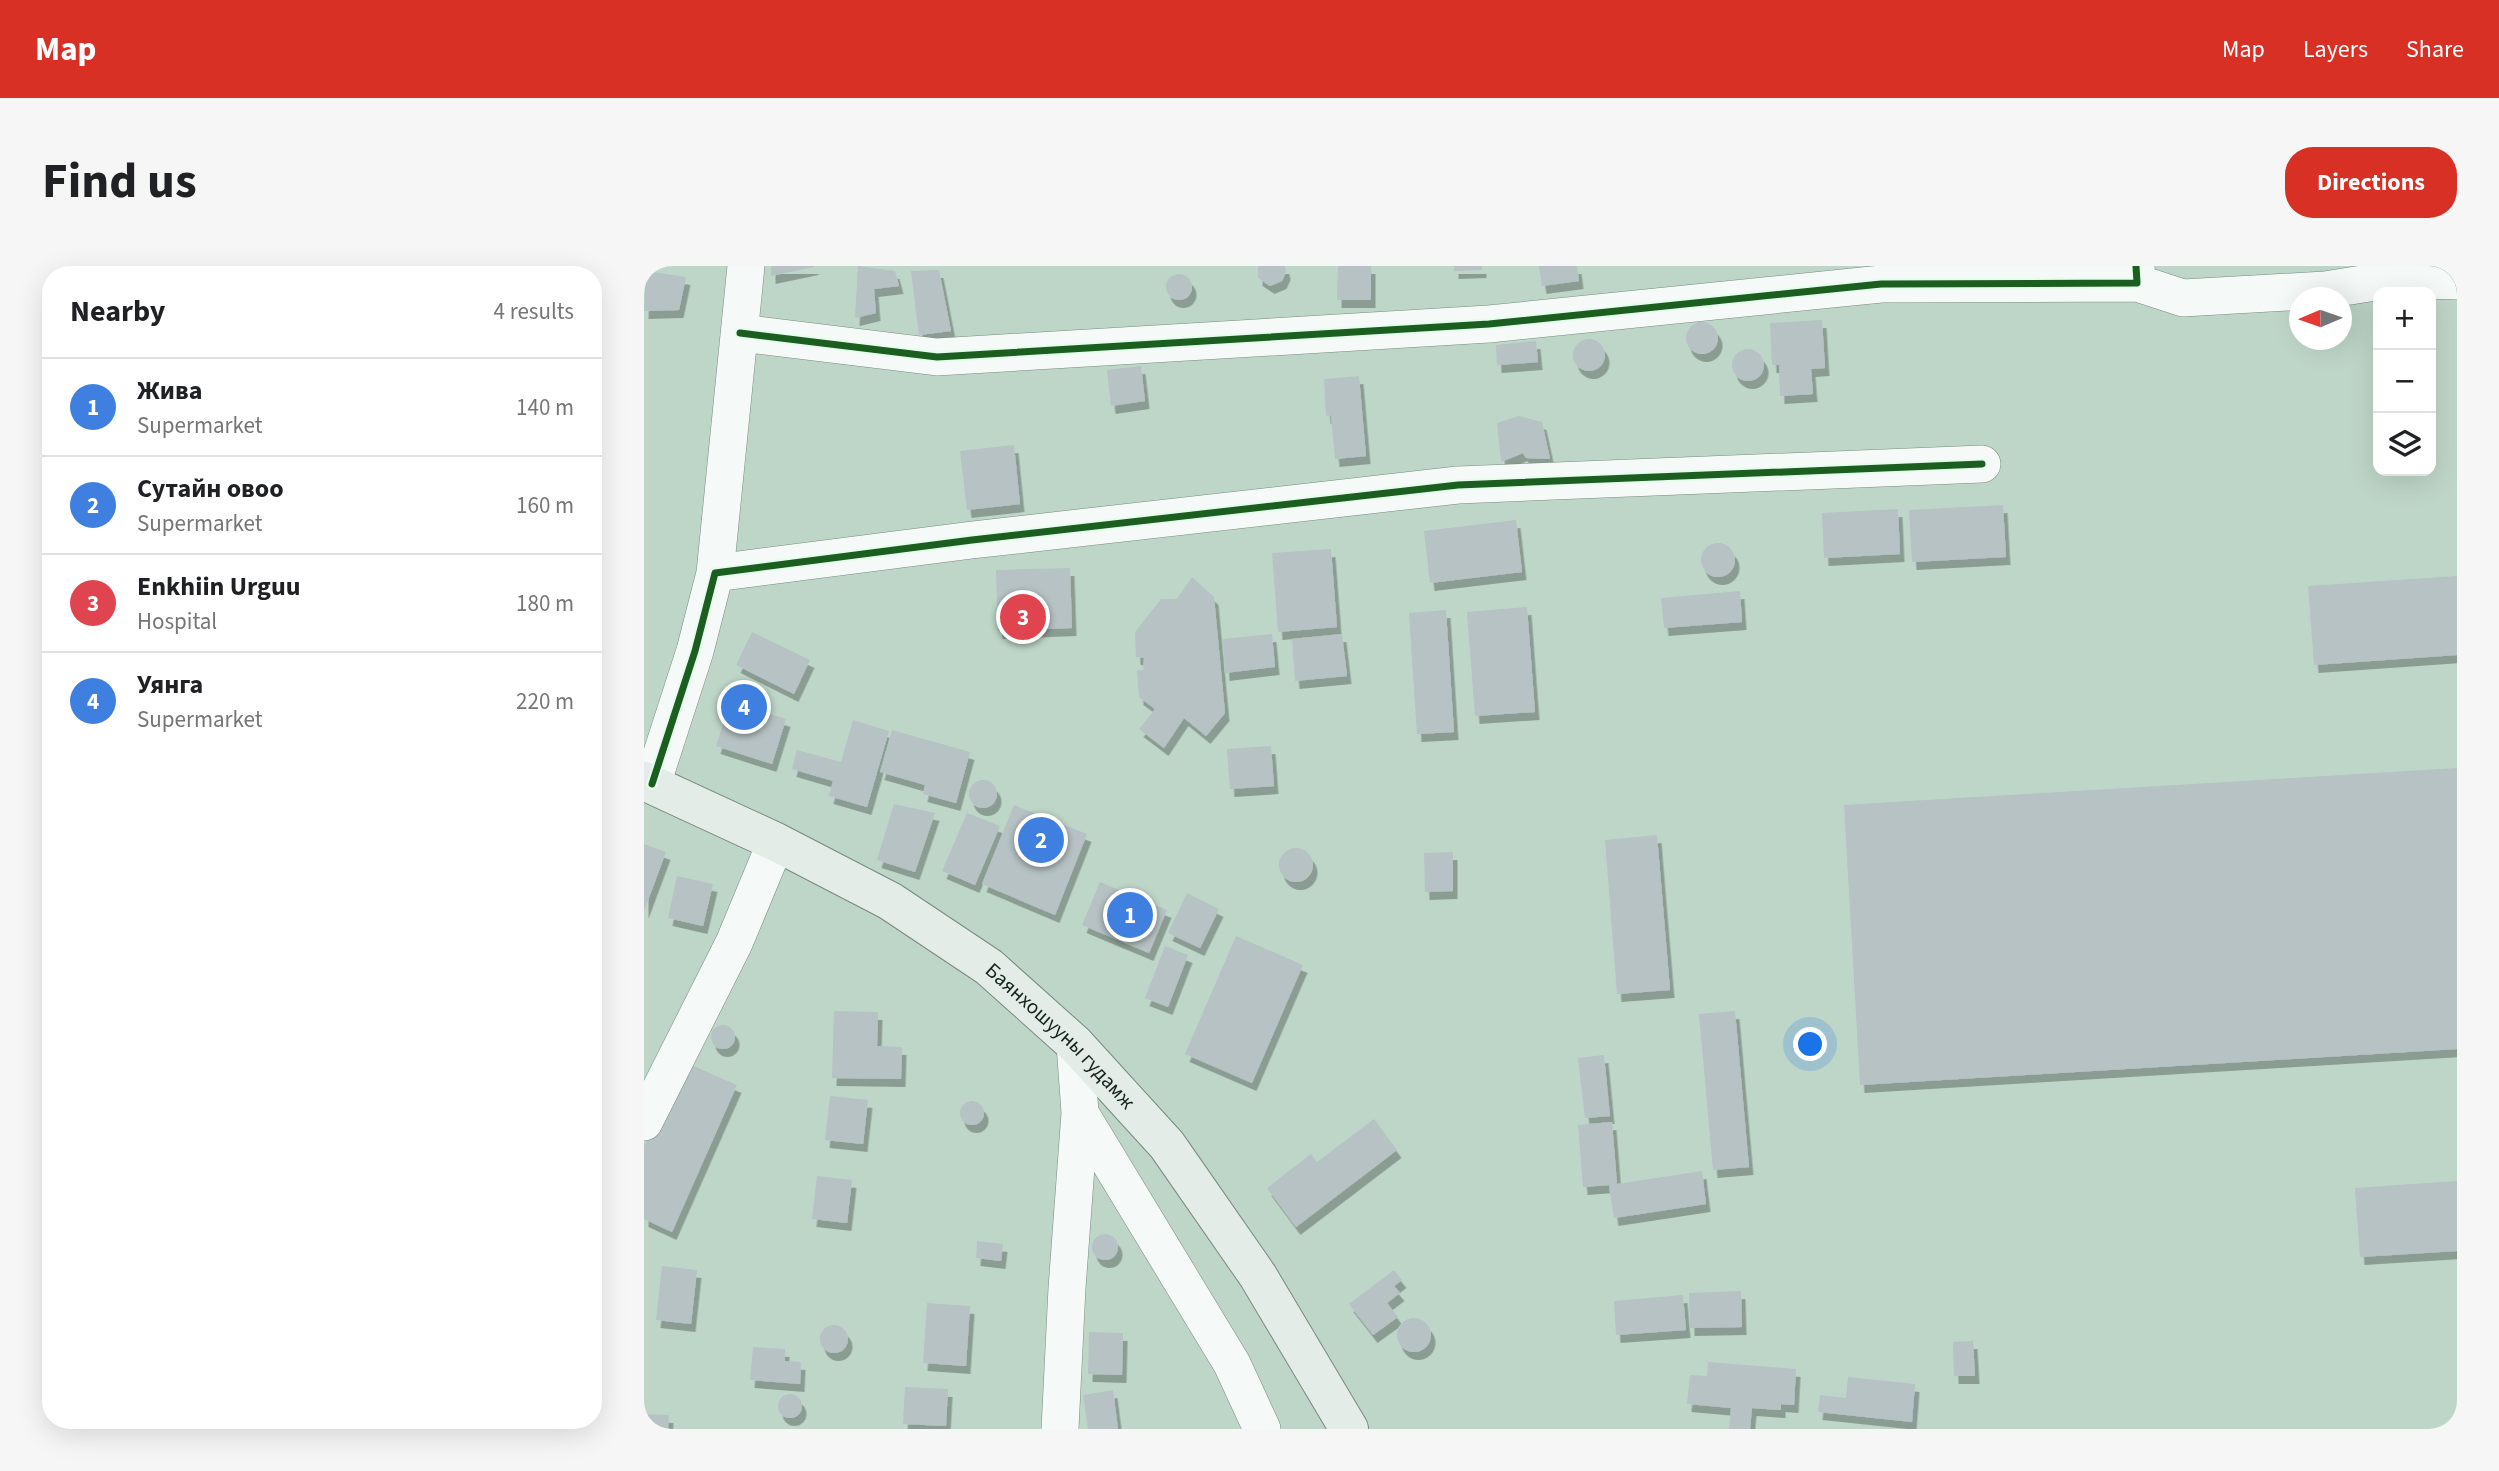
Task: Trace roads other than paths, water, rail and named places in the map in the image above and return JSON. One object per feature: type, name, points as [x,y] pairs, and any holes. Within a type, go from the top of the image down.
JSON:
[{"type":"main road","name":"Баянхошууны гудамж","points":[[648,782],[776,842],[890,901],[989,967],[1075,1044],[1167,1145],[1258,1276],[1349,1429]]},
{"type":"street","points":[[648,782],[695,651],[715,573],[746,266]]},
{"type":"street","points":[[740,333],[937,357],[1489,324],[1882,275],[2137,275],[2183,298],[2325,290],[2394,279],[2457,281]]},
{"type":"street","points":[[715,573],[958,542],[1458,485],[1982,464]]},
{"type":"street","points":[[644,1122],[734,943],[776,842]]},
{"type":"street","points":[[1060,1429],[1080,1114],[1075,1044]]},
{"type":"street","points":[[1080,1114],[1232,1364],[1262,1429]]},
{"type":"place","name":"Enkhiin Urguu","points":[[1023,617]]},
{"type":"place","name":"Уянга","points":[[744,707]]},
{"type":"place","name":"Сутайн овоо","points":[[1041,840]]},
{"type":"place","name":"Жива","points":[[1130,915]]}]
